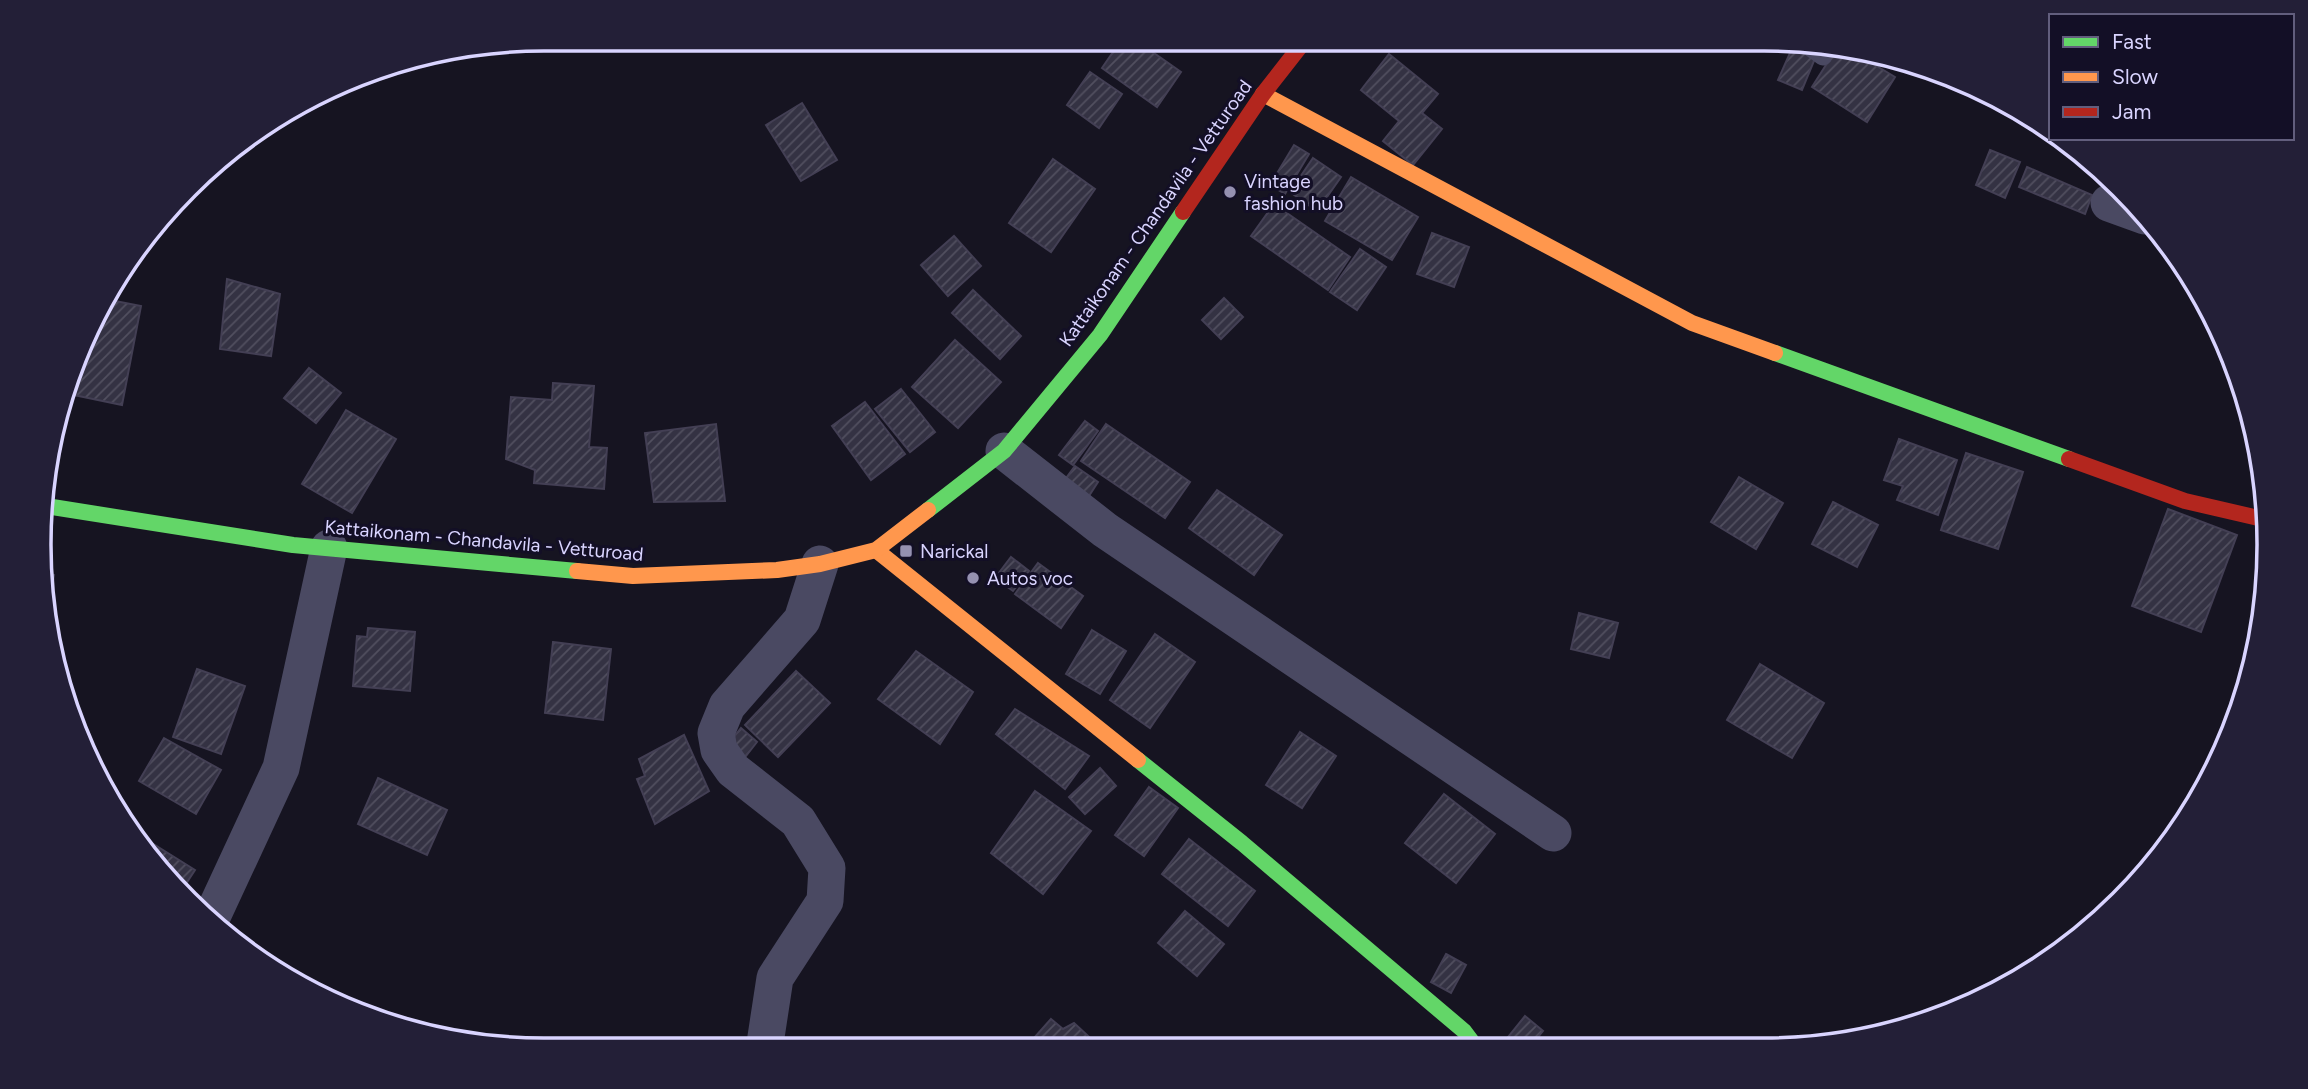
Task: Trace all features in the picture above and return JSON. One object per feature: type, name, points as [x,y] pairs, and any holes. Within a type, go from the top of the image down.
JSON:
[{"type":"street","name":"Kattaikonam - Chandavila - Vetturoad","points":[[52,507],[293,545],[633,576],[778,570],[820,564],[876,550],[1004,451],[1100,335],[1263,94],[1296,51]]},
{"type":"street","points":[[1263,94],[1692,323],[2185,500],[2256,517]]},
{"type":"street","points":[[2109,203],[2126,209]]},
{"type":"street","points":[[1004,451],[1105,530],[1553,833]]},
{"type":"street","points":[[214,912],[281,768],[329,548]]},
{"type":"street","points":[[876,550],[1242,843],[1469,1038]]},
{"type":"street","points":[[766,1038],[775,978],[825,901],[827,868],[798,821],[733,770],[719,750],[716,733],[727,706],[802,620],[820,564]]},
{"type":"building","points":[[1114,51],[1151,51],[1181,72],[1157,107],[1102,68]]},
{"type":"building","points":[[1790,52],[1816,56],[1802,90],[1778,80]]},
{"type":"building","points":[[1389,54],[1438,94],[1422,113],[1442,129],[1413,165],[1383,141],[1399,121],[1361,90]]},
{"type":"building","points":[[1832,56],[1872,63],[1895,77],[1867,122],[1812,87]]},
{"type":"building","points":[[1090,72],[1122,94],[1099,128],[1067,105]]},
{"type":"building","points":[[802,103],[837,160],[801,181],[766,125]]},
{"type":"building","points":[[1294,145],[1309,154],[1285,194],[1270,185]]},
{"type":"building","points":[[1990,150],[2020,162],[2005,198],[1976,185]]},
{"type":"building","points":[[1313,158],[1341,177],[1317,211],[1290,192]]},
{"type":"building","points":[[1053,159],[1095,189],[1051,252],[1009,223]]},
{"type":"building","points":[[2027,167],[2092,195],[2085,214],[2019,187]]},
{"type":"building","points":[[1351,177],[1418,217],[1392,260],[1325,221]]},
{"type":"building","points":[[1274,204],[1350,257],[1328,290],[1251,236]]},
{"type":"building","points":[[1432,233],[1469,247],[1454,287],[1417,274]]},
{"type":"building","points":[[954,236],[981,266],[948,296],[921,265]]},
{"type":"building","points":[[1360,249],[1386,267],[1357,310],[1330,292]]},
{"type":"building","points":[[227,279],[280,294],[271,356],[220,349]]},
{"type":"building","points":[[973,290],[1021,336],[1000,359],[952,313]]},
{"type":"building","points":[[1224,298],[1243,317],[1221,339],[1202,320]]},
{"type":"building","points":[[115,301],[141,306],[122,405],[74,395],[88,356]]},
{"type":"building","points":[[955,340],[1001,382],[958,428],[912,387]]},
{"type":"building","points":[[309,368],[341,393],[316,423],[284,398]]},
{"type":"building","points":[[553,383],[594,386],[589,447],[607,448],[604,489],[534,483],[535,470],[506,459],[511,397],[552,400]]},
{"type":"building","points":[[901,389],[935,432],[910,452],[875,409]]},
{"type":"building","points":[[865,402],[905,454],[871,480],[832,426]]},
{"type":"building","points":[[346,410],[396,439],[352,513],[302,484]]},
{"type":"building","points":[[1085,421],[1098,431],[1073,465],[1059,455]]},
{"type":"building","points":[[716,424],[725,501],[654,502],[645,433]]},
{"type":"building","points":[[1106,424],[1190,482],[1165,518],[1081,461]]},
{"type":"building","points":[[1899,439],[1957,460],[1938,515],[1897,500],[1903,486],[1884,480]]},
{"type":"building","points":[[1966,453],[2023,472],[1998,549],[1941,530]]},
{"type":"building","points":[[1075,466],[1098,482],[1085,502],[1061,485]]},
{"type":"building","points":[[1739,477],[1783,503],[1756,549],[1711,522]]},
{"type":"building","points":[[1217,490],[1282,535],[1254,575],[1189,528]]},
{"type":"building","points":[[1833,502],[1878,525],[1857,567],[1812,544]]},
{"type":"building","points":[[2168,509],[2237,535],[2201,632],[2132,606]]},
{"type":"building","points":[[1011,557],[1029,571],[1013,591],[995,578]]},
{"type":"building","points":[[1038,563],[1083,596],[1061,628],[1015,594]]},
{"type":"building","points":[[1579,613],[1618,623],[1609,658],[1571,649]]},
{"type":"building","points":[[368,628],[415,632],[410,691],[353,686],[357,636],[367,637]]},
{"type":"building","points":[[1092,630],[1126,651],[1100,694],[1066,674]]},
{"type":"building","points":[[1155,634],[1195,662],[1150,728],[1110,700]]},
{"type":"building","points":[[553,642],[611,649],[603,720],[545,713]]},
{"type":"building","points":[[916,651],[973,692],[940,744],[878,699]]},
{"type":"building","points":[[1760,664],[1824,703],[1792,758],[1727,720]]},
{"type":"building","points":[[197,669],[245,686],[221,754],[173,737]]},
{"type":"building","points":[[796,671],[830,703],[778,757],[745,725]]},
{"type":"building","points":[[1015,709],[1089,756],[1065,789],[996,734]]},
{"type":"building","points":[[741,728],[757,742],[742,761],[726,747]]},
{"type":"building","points":[[1300,732],[1336,756],[1302,808],[1266,785]]},
{"type":"building","points":[[684,735],[709,791],[655,824],[637,779],[645,776],[639,759]]},
{"type":"building","points":[[164,738],[221,770],[196,814],[139,781]]},
{"type":"building","points":[[1100,768],[1116,786],[1085,814],[1069,797]]},
{"type":"building","points":[[378,778],[447,810],[427,855],[358,824]]},
{"type":"building","points":[[1149,787],[1178,808],[1144,856],[1115,835]]},
{"type":"building","points":[[1035,791],[1091,831],[1043,894],[991,853]]},
{"type":"building","points":[[1444,794],[1495,834],[1456,883],[1405,843]]},
{"type":"building","points":[[1189,839],[1255,891],[1228,926],[1162,874]]},
{"type":"building","points":[[151,843],[195,870],[186,884]]},
{"type":"building","points":[[1185,911],[1224,944],[1197,976],[1158,943]]},
{"type":"building","points":[[1446,954],[1466,965],[1451,993],[1431,982]]},
{"type":"building","points":[[1525,1016],[1543,1031],[1537,1038],[1507,1038]]},
{"type":"building","points":[[1051,1019],[1063,1029],[1074,1023],[1090,1038],[1034,1038]]},
{"type":"traffic: fast","points":[[928,510],[1004,451],[1100,335],[1183,212]]},
{"type":"traffic: fast","points":[[1775,353],[2069,459]]},
{"type":"traffic: fast","points":[[52,507],[293,545],[577,571]]},
{"type":"traffic: fast","points":[[1138,760],[1242,843],[1469,1038]]},
{"type":"traffic: slow","points":[[1263,94],[1692,323],[1775,353]]},
{"type":"traffic: slow","points":[[577,571],[633,576],[777,570],[820,564],[876,550],[928,510]]},
{"type":"traffic: slow","points":[[876,550],[1138,760]]},
{"type":"traffic: jam","points":[[1183,212],[1263,94],[1297,51]]},
{"type":"traffic: jam","points":[[2069,459],[2185,501],[2256,517]]},
{"type":"place","name":"Vintage fashion hub","points":[[1230,192]]},
{"type":"place","name":"Narickal","points":[[906,551]]},
{"type":"place","name":"Autos voc","points":[[973,578]]}]
